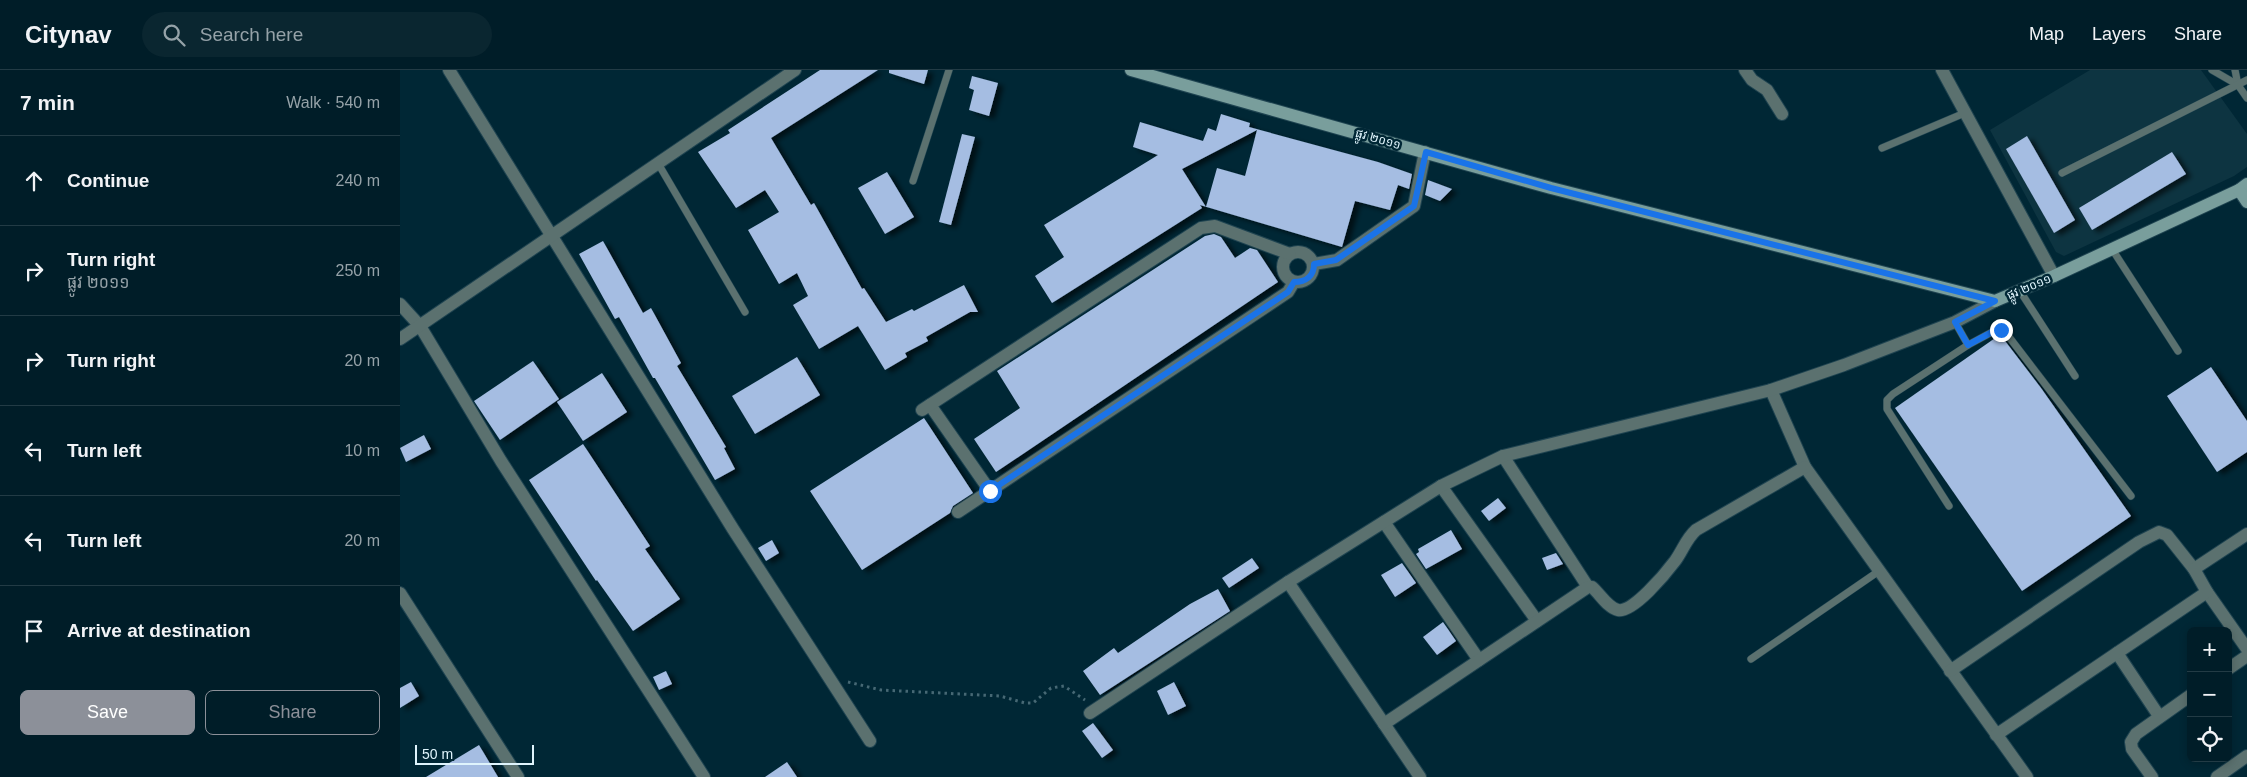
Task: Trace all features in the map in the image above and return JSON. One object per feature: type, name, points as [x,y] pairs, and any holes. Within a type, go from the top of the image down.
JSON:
[{"type":"main road","name":"ផ្លូវ ២០១១","points":[[1132,70],[1551,188],[1995,301],[2054,276],[2243,187]]},
{"type":"main road","points":[[2243,187],[2247,202]]},
{"type":"street","points":[[449,70],[733,528],[870,741]]},
{"type":"street","points":[[400,339],[659,165],[795,70]]},
{"type":"street","points":[[1745,70],[1752,80],[1767,90],[1782,114]]},
{"type":"street","points":[[1942,70],[1967,112],[2054,276]]},
{"type":"street","points":[[1314,264],[1336,260],[1414,206],[1426,152]]},
{"type":"street","points":[[990,491],[926,407],[1201,228],[1215,226],[1290,254]]},
{"type":"street","points":[[1295,252],[1305,253],[1312,259],[1314,264],[1314,269],[1309,278],[1304,281],[1294,282],[1286,276],[1283,266],[1290,254],[1295,252]]},
{"type":"street","points":[[958,512],[1288,292],[1294,282]]},
{"type":"street","points":[[1092,711],[1288,582],[1442,486],[1503,456],[1771,390],[1844,365],[1955,322],[1995,301]]},
{"type":"street","points":[[400,304],[420,326],[501,462],[704,777]]},
{"type":"street","points":[[1771,390],[1805,467],[2027,777]]},
{"type":"street","points":[[1503,456],[1588,587],[1594,589],[1616,610],[1627,609],[1664,575],[1683,549],[1688,537],[1696,530],[1805,467]]},
{"type":"street","points":[[1442,486],[1536,622]]},
{"type":"street","points":[[1384,522],[1479,660]]},
{"type":"street","points":[[1950,671],[2139,542],[2159,532],[2167,535],[2194,569],[2247,649]]},
{"type":"street","points":[[2194,569],[2247,534]]},
{"type":"street","points":[[1288,582],[1420,777]]},
{"type":"street","points":[[1384,724],[1588,587]]},
{"type":"street","points":[[1996,735],[2208,592]]},
{"type":"street","points":[[400,594],[518,777]]},
{"type":"street","points":[[2117,653],[2159,716]]},
{"type":"street","points":[[2232,666],[2247,656]]},
{"type":"street","points":[[2152,777],[2132,749],[2131,742],[2136,734],[2187,697]]},
{"type":"street","points":[[2217,777],[2247,756]]},
{"type":"lane","points":[[913,182],[949,70]]},
{"type":"lane","points":[[2212,70],[2238,85]]},
{"type":"lane","points":[[2235,70],[2238,85],[2247,98]]},
{"type":"lane","points":[[2062,173],[2247,80]]},
{"type":"lane","points":[[1882,148],[1967,112]]},
{"type":"lane","points":[[659,165],[745,312]]},
{"type":"lane","points":[[2112,249],[2178,351]]},
{"type":"lane","points":[[2020,291],[2075,376]]},
{"type":"lane","points":[[1955,322],[1968,345]]},
{"type":"lane","points":[[1949,506],[1887,409],[1886,400],[1892,394],[1968,345],[1994,331],[2001,330],[2006,333],[2131,496]]},
{"type":"lane","points":[[1750,659],[1879,571]]},
{"type":"path","points":[[828,678],[881,690],[971,693],[1000,696],[1025,703],[1033,703],[1051,688],[1064,686],[1079,695],[1092,711]]},
{"type":"shaded area","points":[[2090,70],[2201,70],[2247,134],[2247,167],[2234,176],[2064,256],[2056,252],[1990,130]]},
{"type":"building","points":[[820,70],[878,70],[771,138],[811,205],[814,203],[862,289],[864,288],[886,322],[912,309],[914,311],[964,285],[978,312],[970,312],[926,337],[928,341],[905,353],[907,357],[885,370],[858,326],[819,349],[793,305],[808,296],[797,273],[779,284],[748,230],[779,212],[765,190],[736,208],[698,152],[730,133],[728,130]]},
{"type":"building","points":[[889,70],[928,70],[924,84],[889,73]]},
{"type":"building","points":[[972,76],[998,83],[989,116],[969,110],[974,90],[969,88]]},
{"type":"building","points":[[1221,114],[1250,123],[1249,127],[1378,162],[1412,174],[1409,189],[1398,185],[1390,210],[1355,201],[1342,247],[1206,207],[1200,205],[1202,208],[1052,303],[1035,276],[1064,257],[1044,225],[1158,155],[1133,147],[1140,122],[1203,141],[1208,128],[1216,131]],"holes":[[[1257,130],[1245,176],[1217,168],[1206,207],[1182,169]]]},
{"type":"building","points":[[962,134],[975,137],[951,225],[939,222]]},
{"type":"building","points":[[2027,136],[2075,220],[2054,233],[2006,149]]},
{"type":"building","points":[[2172,152],[2186,174],[2092,230],[2079,208]]},
{"type":"building","points":[[887,172],[914,217],[885,234],[858,188]]},
{"type":"building","points":[[1428,180],[1452,189],[1440,201],[1425,195]]},
{"type":"building","points":[[1214,234],[1221,237],[1235,258],[1250,248],[1257,250],[1278,282],[996,472],[974,439],[1020,408],[997,371],[1205,236]]},
{"type":"building","points":[[603,241],[643,313],[651,308],[681,363],[677,366],[726,447],[724,448],[735,469],[715,480],[655,378],[653,378],[619,317],[615,319],[579,254]]},
{"type":"building","points":[[1998,336],[2002,337],[2041,388],[2131,516],[2022,591],[1895,408]]},
{"type":"building","points":[[797,357],[820,395],[755,434],[732,396]]},
{"type":"building","points":[[533,361],[559,399],[500,440],[474,401]]},
{"type":"building","points":[[2211,367],[2247,421],[2247,452],[2217,472],[2167,396]]},
{"type":"building","points":[[602,373],[627,412],[583,441],[557,402]]},
{"type":"building","points":[[924,418],[973,493],[953,506],[950,513],[862,570],[810,491]]},
{"type":"building","points":[[424,435],[431,449],[406,462],[400,448]]},
{"type":"building","points":[[583,444],[650,546],[645,549],[680,599],[633,631],[596,581],[529,480]]},
{"type":"building","points":[[1498,498],[1506,508],[1489,521],[1481,511]]},
{"type":"building","points":[[1451,530],[1462,549],[1426,569],[1416,554],[1419,552],[1418,549]]},
{"type":"building","points":[[772,540],[779,553],[766,561],[758,548]]},
{"type":"building","points":[[1556,553],[1563,564],[1547,570],[1542,558]]},
{"type":"building","points":[[1252,558],[1259,568],[1229,588],[1222,578]]},
{"type":"building","points":[[1402,563],[1416,583],[1395,597],[1381,575]]},
{"type":"building","points":[[1218,589],[1230,611],[1100,695],[1083,671],[1114,648],[1118,653],[1190,604]]},
{"type":"building","points":[[1443,622],[1456,641],[1437,655],[1423,637]]},
{"type":"building","points":[[666,671],[672,684],[659,690],[653,677]]},
{"type":"building","points":[[411,682],[419,696],[400,708],[400,688]]},
{"type":"building","points":[[1174,682],[1186,706],[1168,715],[1157,691]]},
{"type":"building","points":[[1093,723],[1113,750],[1102,758],[1082,731]]},
{"type":"building","points":[[479,745],[498,777],[426,777]]},
{"type":"building","points":[[787,762],[797,777],[765,777]]},
{"type":"route","points":[[990,491],[1288,292],[1294,282],[1304,281],[1309,278],[1314,269],[1314,264],[1336,260],[1414,206],[1426,152],[1551,188],[1995,301],[1955,322],[1968,345],[1994,331],[2001,330]]}]
